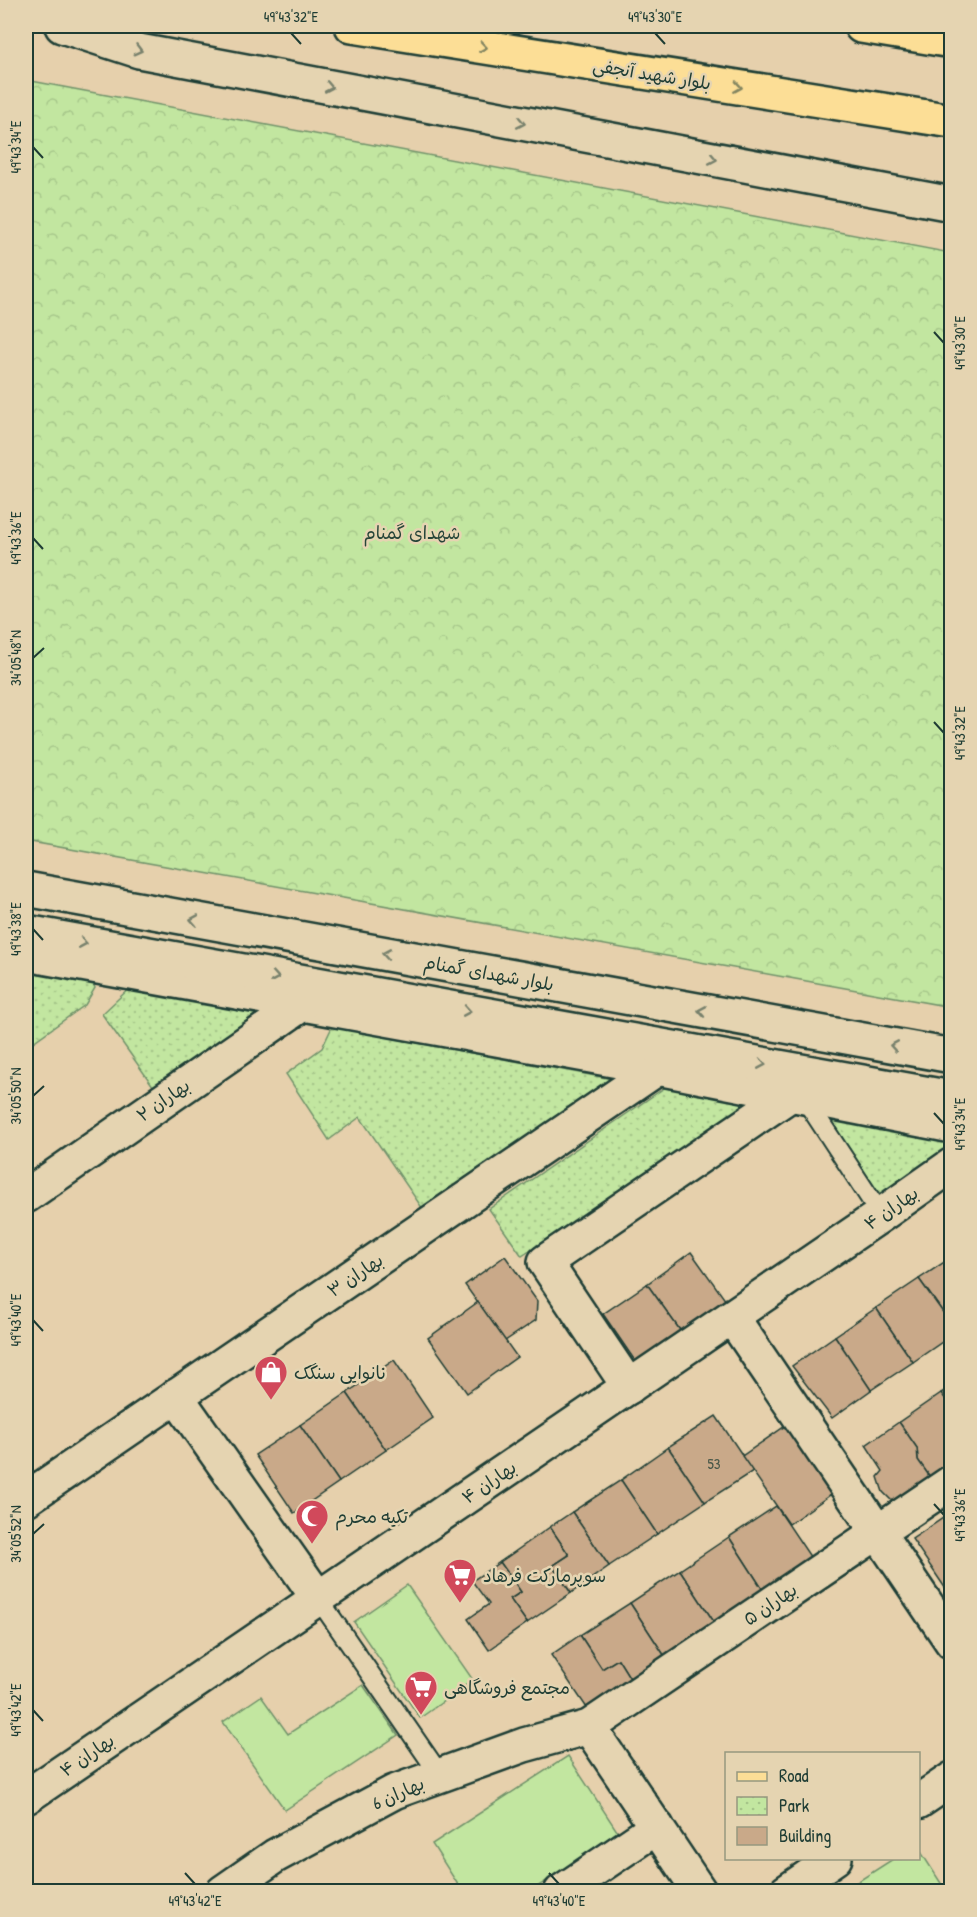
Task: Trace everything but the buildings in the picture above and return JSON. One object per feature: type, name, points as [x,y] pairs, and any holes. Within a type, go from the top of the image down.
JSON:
[{"type":"main road","name":"بلوار شهید آنجفی","points":[[352,26],[951,121]]},
{"type":"main road","points":[[861,26],[951,41]]},
{"type":"street","points":[[62,26],[139,51],[951,204]]},
{"type":"street","name":"بلوار شهدای گمنام","points":[[26,889],[951,1056]]},
{"type":"street","points":[[26,932],[951,1098]]},
{"type":"street","points":[[26,954],[657,1068],[951,1126]]},
{"type":"street","name":"بهاران ۲","points":[[26,1196],[301,1005]]},
{"type":"street","name":"بهاران ۳","points":[[26,1499],[684,1050]]},
{"type":"street","points":[[629,1386],[545,1262],[797,1095]]},
{"type":"street","name":"بهاران ۴","points":[[26,1797],[732,1317],[951,1165]]},
{"type":"street","points":[[732,1317],[951,1642]]},
{"type":"street","points":[[177,1396],[318,1598]]},
{"type":"street","name":"بهاران ۵","points":[[589,1727],[951,1482]]},
{"type":"street","points":[[589,1727],[700,1892]]},
{"type":"street","name":"بهاران 6","points":[[223,1892],[275,1856],[394,1792],[524,1745],[589,1727]]},
{"type":"street","points":[[920,1801],[951,1779]]},
{"type":"street","points":[[561,1892],[657,1827]]},
{"type":"street","points":[[786,1892],[832,1860]]},
{"type":"lane","points":[[797,1095],[881,1215]]},
{"type":"lane","points":[[318,1598],[440,1775]]},
{"type":"green space","name":"شهدای گمنام","points":[[26,80],[951,253],[951,1007],[26,841]]},
{"type":"green space","points":[[26,969],[91,979],[95,988],[85,1005],[26,1047]]},
{"type":"green space","points":[[134,984],[258,1009],[265,1019],[158,1093],[102,1014]]},
{"type":"green space","points":[[332,1027],[628,1082],[429,1218],[360,1117],[329,1140],[286,1074],[322,1048]]},
{"type":"green space","points":[[670,1084],[744,1101],[744,1108],[522,1256],[489,1209]]},
{"type":"green space","points":[[828,1116],[951,1139],[951,1153],[884,1201]]},
{"type":"green space","points":[[407,1585],[473,1680],[420,1718],[354,1622]]},
{"type":"green space","points":[[363,1685],[398,1735],[285,1810],[223,1722],[261,1696],[288,1734]]},
{"type":"green space","points":[[568,1756],[619,1834],[531,1891],[462,1891],[432,1844]]},
{"type":"green space","points":[[920,1851],[946,1891],[843,1891],[891,1860],[920,1860]]},
{"type":"place","name":"نانوایی سنگک","points":[[271,1401]]},
{"type":"place","name":"تکیه محرم","points":[[312,1545]]},
{"type":"place","name":"سوپرمارکت فرهاد","points":[[460,1604]]},
{"type":"place","name":"مجتمع فروشگاهی","points":[[421,1716]]}]
